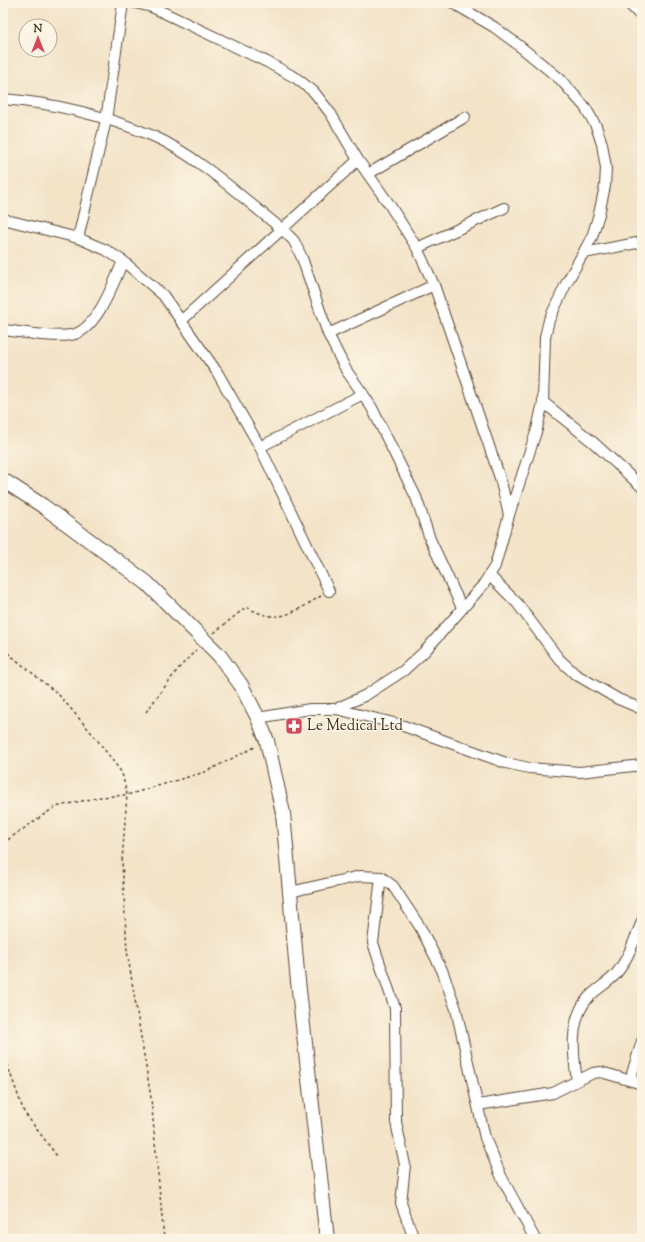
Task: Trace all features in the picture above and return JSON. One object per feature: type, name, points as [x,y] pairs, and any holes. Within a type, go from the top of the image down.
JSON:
[{"type":"main road","points":[[3,480],[43,506],[147,583],[206,640],[219,655],[241,686],[268,741],[283,813],[297,972],[328,1239]]},
{"type":"street","points":[[78,238],[106,120],[123,3]]},
{"type":"street","points":[[135,3],[152,5],[296,78],[314,92],[331,114],[358,160],[389,204],[416,248],[434,285],[500,478],[509,515]]},
{"type":"street","points":[[336,709],[366,695],[402,671],[425,651],[462,608],[495,566],[509,515],[537,428],[543,402],[545,337],[549,320],[566,284],[592,237],[605,186],[606,168],[602,144],[596,126],[585,107],[560,79],[494,27],[453,3]]},
{"type":"street","points":[[628,3],[642,17]]},
{"type":"street","points":[[3,99],[35,102],[106,120],[153,136],[196,161],[283,230],[294,241],[302,258],[328,334],[346,370],[372,408],[416,497],[430,539],[462,608]]},
{"type":"street","points":[[368,174],[465,117]]},
{"type":"street","points":[[181,321],[283,230],[358,160]]},
{"type":"street","points":[[416,248],[504,208]]},
{"type":"street","points":[[3,219],[78,238],[106,250],[123,261],[163,295],[217,372],[260,447],[329,591]]},
{"type":"street","points":[[584,253],[642,242]]},
{"type":"street","points":[[3,330],[72,335],[84,329],[103,306],[123,261]]},
{"type":"street","points":[[328,334],[434,285]]},
{"type":"street","points":[[260,447],[363,394]]},
{"type":"street","points":[[543,402],[594,443],[642,487]]},
{"type":"street","points":[[489,575],[517,603],[559,659],[575,674],[618,699],[642,709]]},
{"type":"street","points":[[258,718],[310,709],[336,709],[398,724],[506,763],[529,768],[580,772],[642,766]]},
{"type":"street","points":[[290,892],[360,876],[381,877],[393,886],[420,927],[442,970],[456,1009],[485,1138],[502,1178],[535,1239]]},
{"type":"street","points":[[381,877],[373,943],[395,1008],[396,1122],[405,1165],[401,1203],[414,1239]]},
{"type":"street","points":[[577,1081],[574,1062],[574,1038],[578,1014],[588,998],[616,974],[632,947],[642,921]]},
{"type":"street","points":[[630,1080],[642,1041]]},
{"type":"street","points":[[478,1104],[553,1093],[593,1073],[601,1072],[642,1084]]},
{"type":"path","points":[[146,712],[178,669],[206,640],[246,606],[260,614],[278,618],[301,608],[329,591]]},
{"type":"path","points":[[3,649],[58,695],[95,737],[122,773],[127,795],[122,861],[127,951],[151,1098],[164,1239]]},
{"type":"path","points":[[3,843],[55,807],[100,797],[127,795],[205,772],[268,741]]},
{"type":"path","points":[[3,1053],[24,1112],[57,1156]]},
{"type":"place","name":"Le Medical Ltd","points":[[294,726]]}]
